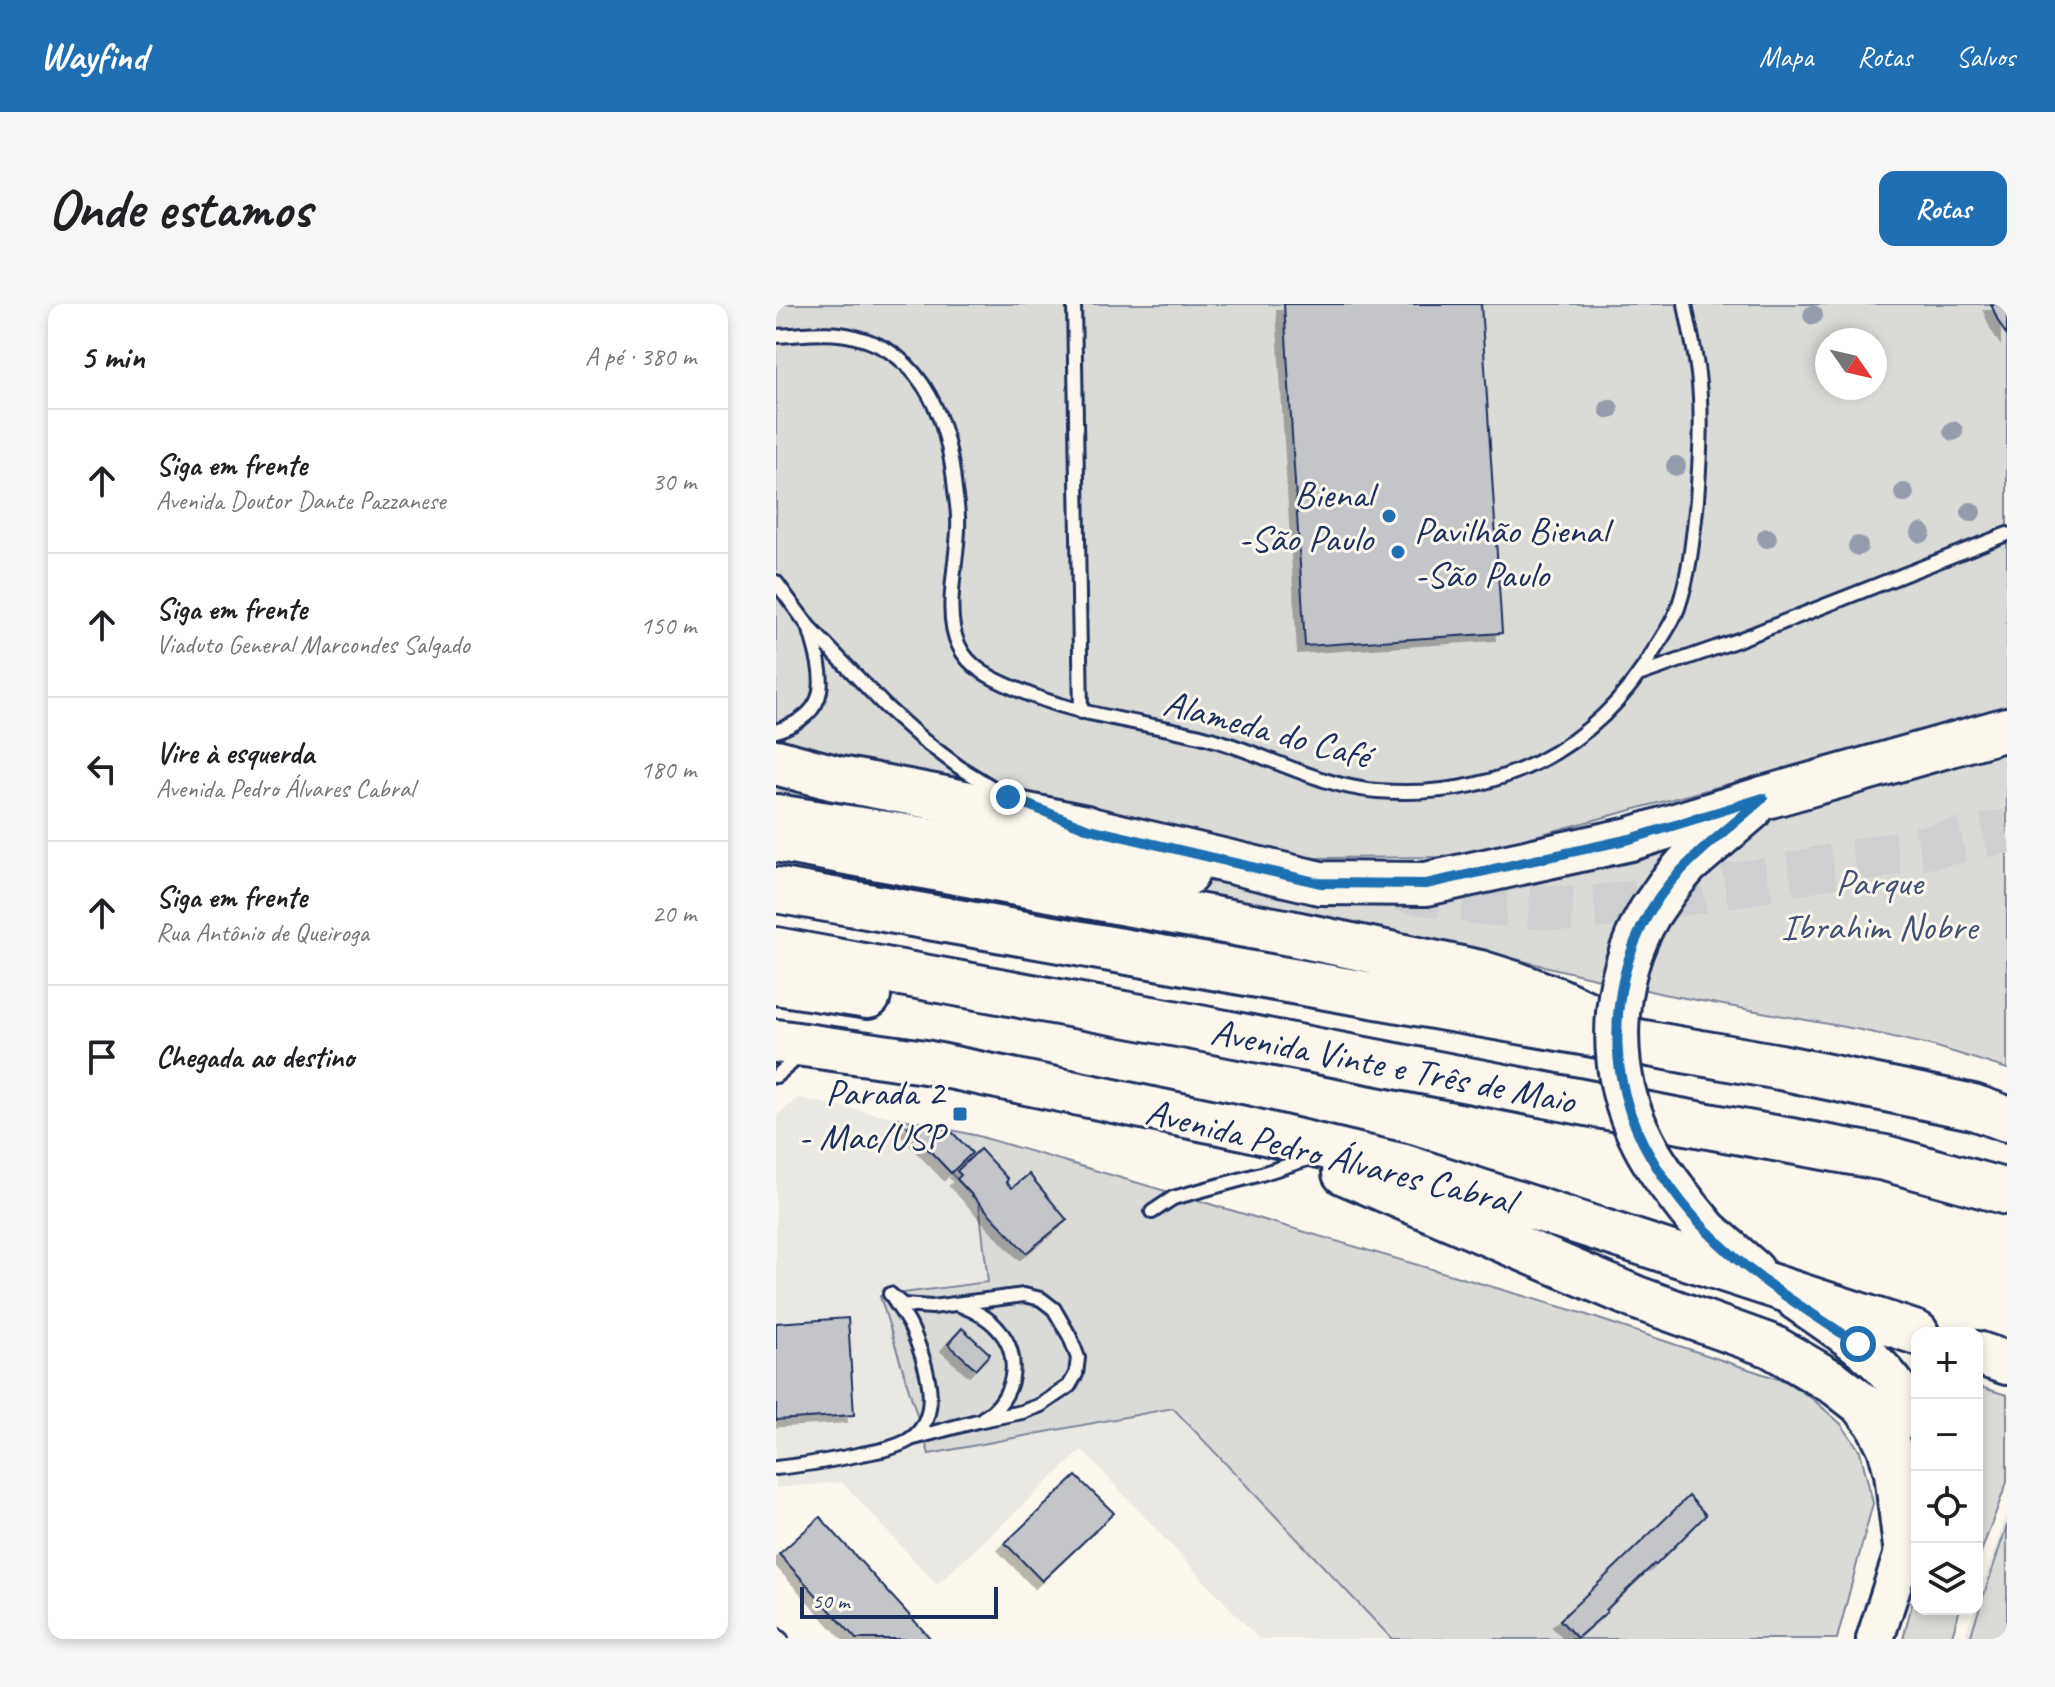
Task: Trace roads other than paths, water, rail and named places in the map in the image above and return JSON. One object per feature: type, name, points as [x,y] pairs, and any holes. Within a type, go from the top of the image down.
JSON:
[{"type":"highway","points":[[776,762],[835,778],[1086,828]]},
{"type":"highway","points":[[776,839],[1290,933],[1480,973],[1557,1000],[1658,1047]]},
{"type":"highway","name":"Avenida Vinte e Três de Maio","points":[[776,890],[1780,1067],[1973,1107],[2007,1119]]},
{"type":"highway","name":"Avenida Vinte e Três de Maio","points":[[776,950],[1885,1158],[2007,1192]]},
{"type":"highway","points":[[776,982],[1043,1023],[1189,1026]]},
{"type":"main road","points":[[776,816],[1103,866],[1291,884],[1426,884],[1630,839],[2007,729]]},
{"type":"main road","points":[[1763,798],[1687,864],[1650,912],[1638,933],[1623,979],[1617,1037],[1628,1106],[1642,1142],[1662,1175],[1707,1231],[1768,1284]]},
{"type":"main road","points":[[1086,828],[1320,883]]},
{"type":"main road","name":"Avenida Pedro Álvares Cabral","points":[[793,1044],[925,1062],[1244,1128],[1404,1166],[1911,1331]]},
{"type":"main road","points":[[1244,1128],[1637,1298],[1771,1346],[1836,1384],[1863,1405],[1877,1423],[1889,1447],[1911,1529]]},
{"type":"main road","points":[[1983,1355],[2007,1363]]},
{"type":"street","points":[[1768,1284],[1858,1344],[1891,1375],[1911,1408]]},
{"type":"street","points":[[1875,1639],[1911,1529]]},
{"type":"lane","points":[[1074,304],[1081,712]]},
{"type":"lane","name":"Alameda do Café","points":[[776,336],[826,333],[854,337],[884,348],[906,364],[926,388],[945,429],[953,464],[959,525],[951,616],[953,633],[960,650],[981,672],[1049,703],[1206,738],[1320,780],[1374,791],[1420,792],[1466,787],[1515,773],[1564,748],[1611,711],[1641,674],[1677,612],[1692,554],[1702,436],[1698,374],[1685,304]]},
{"type":"lane","points":[[1641,674],[1738,640],[2007,534]]},
{"type":"lane","points":[[776,582],[809,627],[885,706],[923,740],[1008,797],[1086,828]]},
{"type":"lane","points":[[776,731],[789,727],[810,712],[822,692],[821,667],[809,627]]},
{"type":"lane","points":[[776,1076],[793,1044]]},
{"type":"lane","points":[[1152,1212],[1173,1198],[1311,1158]]},
{"type":"lane","points":[[776,1468],[810,1465],[888,1449],[910,1439],[1041,1405],[1069,1386],[1076,1374],[1078,1358],[1054,1309],[1041,1299],[1024,1295],[932,1307],[903,1305],[890,1294],[912,1329],[927,1375],[931,1401],[925,1422],[910,1439]]},
{"type":"lane","points":[[957,1304],[981,1314],[999,1329],[1013,1359],[1013,1373],[1004,1399],[993,1412],[977,1421]]},
{"type":"lane","points":[[776,1635],[781,1639]]},
{"type":"tunnel","points":[[776,794],[946,819]]},
{"type":"tunnel","points":[[1398,889],[1492,904],[1574,909],[1632,903],[1767,879],[2007,831]]},
{"type":"place","name":"Bienal -São Paulo","points":[[1389,516]]},
{"type":"place","name":"Pavilhão Bienal -São Paulo","points":[[1398,552]]},
{"type":"place","name":"Parada 2 - Mac/USP","points":[[960,1114]]},
{"type":"park label","name":"Parque Ibrahim Nobre","points":[[1879,904]]}]
